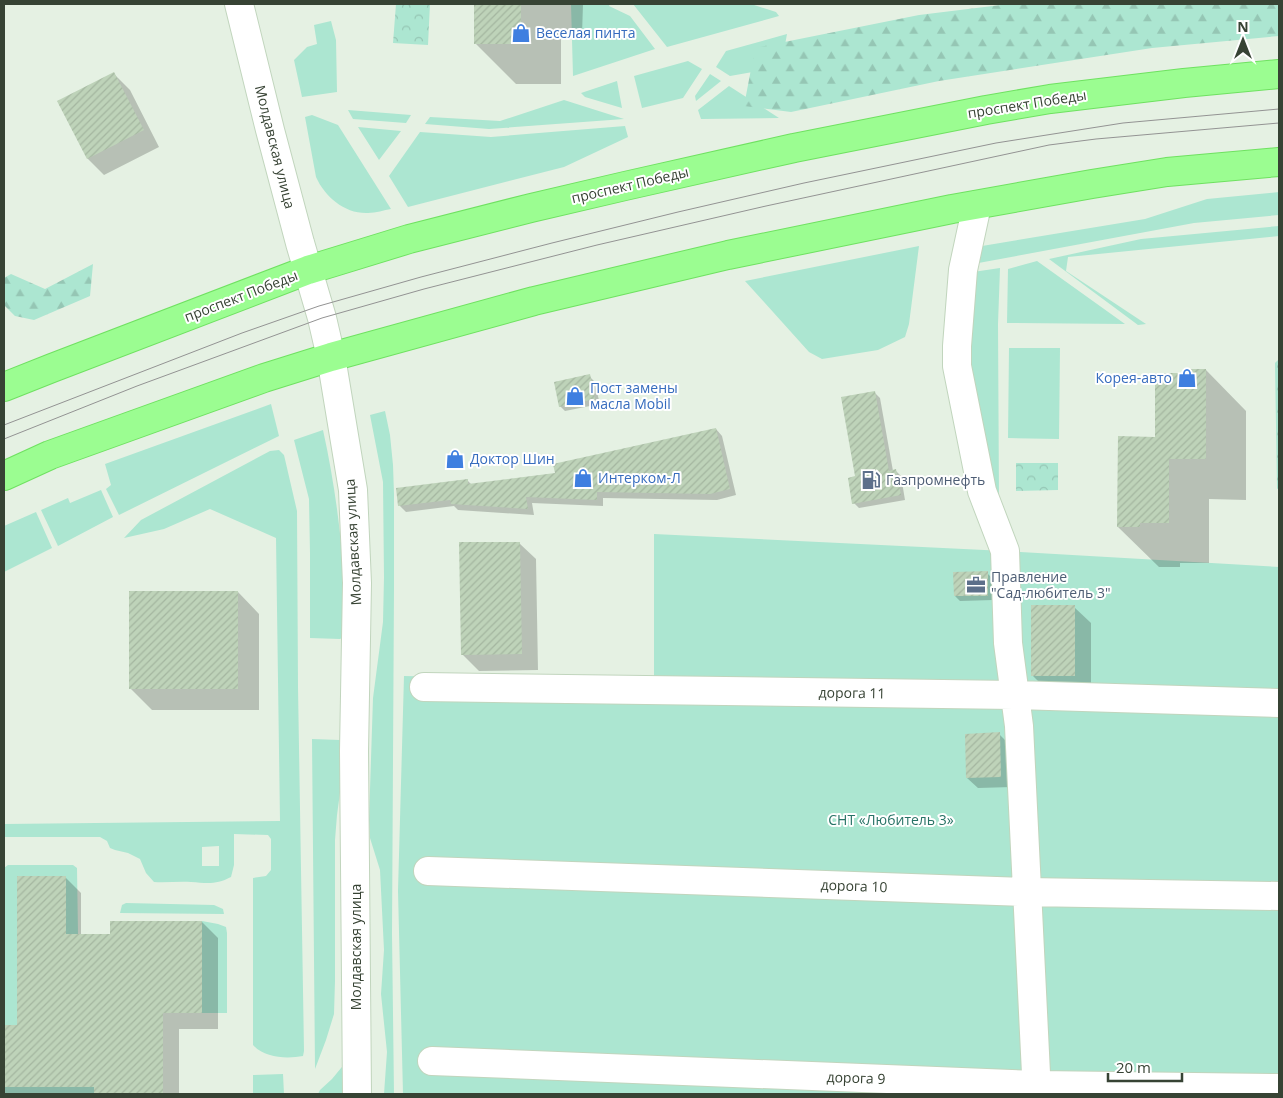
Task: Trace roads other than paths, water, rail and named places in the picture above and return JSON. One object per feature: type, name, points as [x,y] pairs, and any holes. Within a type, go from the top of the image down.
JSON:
[{"type":"main road","name":"проспект Победы","points":[[4,387],[308,270],[409,239],[616,188],[785,150],[922,122],[1050,99],[1279,74]]},
{"type":"main road","points":[[4,476],[50,455],[264,378],[331,357],[534,302],[818,236],[977,205],[1167,172],[1279,162]]},
{"type":"street","name":"Молдавская улица","points":[[239,4],[270,130],[300,244],[319,306],[331,357],[353,490],[357,583],[354,752],[357,1094]]},
{"type":"street","points":[[977,205],[963,270],[957,366],[982,491],[1005,551],[1008,643],[1018,726],[1037,1090]]},
{"type":"street","name":"дорога 11","points":[[424,687],[1014,695],[1279,703]]},
{"type":"street","name":"дорога 10","points":[[428,871],[1026,892],[1279,896]]},
{"type":"street","name":"дорога 9","points":[[432,1061],[1037,1090],[1279,1088]]},
{"type":"tram line","points":[[4,425],[242,333],[319,306],[552,243],[804,183],[996,143],[1123,123],[1279,109]]},
{"type":"tram line","points":[[4,439],[137,386],[322,318],[424,289],[597,245],[766,206],[1049,145],[1279,123]]},
{"type":"place","name":"Веселая пинта","points":[[521,33]]},
{"type":"place","name":"Корея-авто","points":[[1187,378]]},
{"type":"place","name":"Пост замены масла Mobil","points":[[575,396]]},
{"type":"place","name":"Доктор Шин","points":[[455,459]]},
{"type":"place","name":"Интерком-Л","points":[[583,478]]},
{"type":"place","name":"Газпромнефть","points":[[871,480]]},
{"type":"place","name":"Правление \"Сад-любитель 3\"","points":[[976,585]]},
{"type":"park label","name":"СНТ «Любитель 3»","points":[[891,820]]}]
